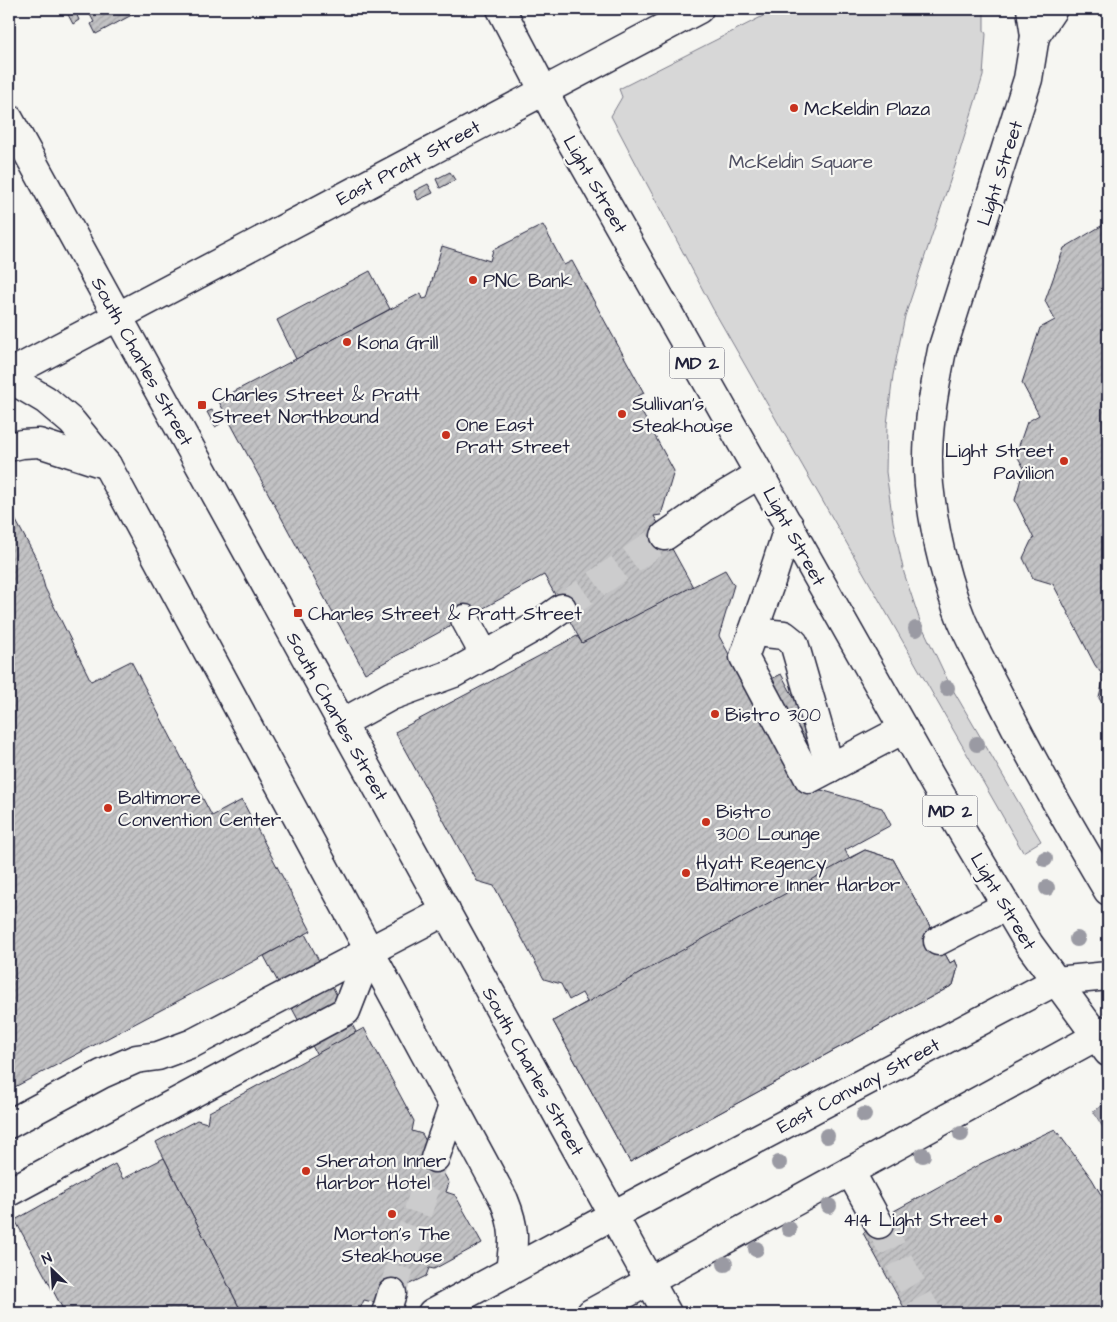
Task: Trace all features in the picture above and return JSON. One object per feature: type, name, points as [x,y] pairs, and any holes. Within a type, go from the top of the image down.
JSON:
[{"type":"main road","name":"Light Street","points":[[501,9],[544,90],[950,811],[1029,944],[1056,981],[1104,1040]]},
{"type":"main road","name":"East Pratt Street","points":[[9,376],[118,316],[699,9]]},
{"type":"main road","name":"Light Street","points":[[1031,9],[1035,36],[1028,79],[942,350],[934,389],[928,438],[929,483],[933,518],[940,551],[952,593],[963,622],[1039,773],[1108,891]]},
{"type":"main road","points":[[1035,36],[1053,9]]},
{"type":"main road","name":"South Charles Street","points":[[9,119],[667,1313]]},
{"type":"main road","points":[[9,376],[46,400],[72,422],[107,465],[504,1200],[513,1221],[514,1244],[510,1271]]},
{"type":"main road","points":[[9,447],[39,443],[107,465]]},
{"type":"main road","points":[[665,536],[718,499],[760,474]]},
{"type":"main road","points":[[789,525],[744,657],[809,779],[904,729]]},
{"type":"main road","points":[[342,723],[391,696],[454,673],[535,627],[562,608]]},
{"type":"main road","points":[[465,619],[485,656]]},
{"type":"main road","points":[[753,632],[784,634],[794,643],[830,768]]},
{"type":"main road","points":[[938,941],[1006,906]]},
{"type":"main road","points":[[9,1124],[102,1074],[136,1059],[158,1056],[193,1043],[446,911]]},
{"type":"main road","points":[[9,1192],[346,1012],[369,952]]},
{"type":"main road","name":"East Conway Street","points":[[432,1313],[1056,981],[1108,976]]},
{"type":"main road","points":[[591,1313],[850,1171],[1104,1040]]},
{"type":"main road","points":[[435,1158],[453,1106]]},
{"type":"main road","points":[[850,1171],[879,1224]]},
{"type":"green space","name":"McKeldin Square","points":[[777,9],[984,9],[984,30],[986,34],[983,76],[905,316],[893,375],[887,424],[886,472],[893,522],[904,573],[921,624],[949,683],[1041,841],[1023,852],[713,309],[611,116],[622,97],[619,89]]},
{"type":"shaded area","points":[[1107,1103],[1108,1106],[1108,1136],[1093,1111]]},
{"type":"building","points":[[65,9],[85,9],[76,13],[79,20],[73,24]]},
{"type":"building","points":[[87,9],[143,9],[96,34],[91,24],[94,22]]},
{"type":"building","points":[[450,172],[455,180],[440,188],[436,179]]},
{"type":"building","points":[[428,184],[433,193],[418,200],[414,191]]},
{"type":"building","name":"Light Street Pavilion","points":[[1108,222],[1108,714],[1099,698],[1104,677],[1095,665],[1053,584],[1033,578],[1023,558],[1031,541],[1034,539],[1015,500],[1024,468],[1016,454],[1027,422],[1039,415],[1022,383],[1040,328],[1055,320],[1045,301],[1064,248]]},
{"type":"building","name":"One East Pratt Street","points":[[543,225],[564,265],[572,261],[644,393],[634,398],[674,471],[661,515],[654,516],[693,587],[582,643],[544,575],[365,673],[218,400],[421,293],[423,299],[427,298],[442,246],[490,261],[493,250]]},
{"type":"building","points":[[370,271],[390,309],[296,359],[277,320]]},
{"type":"building","points":[[212,410],[220,424],[215,427],[207,412]]},
{"type":"building","name":"Baltimore Convention Center","points":[[14,517],[38,562],[45,588],[91,681],[131,661],[212,816],[242,800],[311,931],[9,1090],[9,519]]},
{"type":"building","name":"Hyatt Regency Baltimore Inner Harbor","points":[[725,570],[734,585],[719,636],[749,691],[781,674],[825,755],[801,784],[882,808],[891,825],[845,850],[849,858],[865,850],[893,859],[950,963],[955,960],[958,967],[953,985],[630,1162],[553,1021],[587,1002],[582,993],[569,1000],[561,984],[544,979],[494,886],[477,881],[395,732],[577,636],[582,643]]},
{"type":"building","points":[[865,850],[893,859],[950,963],[955,960],[958,967],[953,985],[630,1162],[553,1021]]},
{"type":"building","points":[[305,934],[356,1032],[317,1055],[264,956]]},
{"type":"building","name":"Sheraton Inner Harbor Hotel","points":[[364,1028],[414,1121],[412,1131],[422,1134],[449,1183],[446,1192],[455,1195],[482,1243],[434,1269],[429,1268],[426,1276],[373,1302],[364,1300],[360,1309],[353,1313],[242,1313],[156,1142],[197,1120],[207,1123],[209,1112]]},
{"type":"building","name":"414 Light Street","points":[[1055,1129],[1092,1179],[1108,1207],[1108,1313],[907,1313],[863,1233],[896,1215],[894,1211],[982,1163]]},
{"type":"building","points":[[164,1158],[242,1313],[65,1313],[15,1220],[115,1164],[123,1179]]},
{"type":"tunnel","points":[[562,608],[665,536]]},
{"type":"tunnel","points":[[392,1293],[435,1158]]},
{"type":"tunnel","points":[[879,1224],[927,1313]]},
{"type":"place","name":"McKeldin Plaza","points":[[794,108]]},
{"type":"place","name":"PNC Bank","points":[[473,280]]},
{"type":"place","name":"Kona Grill","points":[[347,342]]},
{"type":"place","name":"Charles Street & Pratt Street Northbound","points":[[202,405]]},
{"type":"place","name":"Sullivan's Steakhouse","points":[[622,414]]},
{"type":"place","name":"One East Pratt Street","points":[[446,435]]},
{"type":"place","name":"Light Street Pavilion","points":[[1064,461]]},
{"type":"place","name":"Charles Street & Pratt Street","points":[[298,613]]},
{"type":"place","name":"Bistro 300","points":[[715,714]]},
{"type":"place","name":"Baltimore Convention Center","points":[[108,808]]},
{"type":"place","name":"Bistro 300 Lounge","points":[[706,822]]},
{"type":"place","name":"Hyatt Regency Baltimore Inner Harbor","points":[[686,873]]},
{"type":"place","name":"Sheraton Inner Harbor Hotel","points":[[306,1171]]},
{"type":"place","name":"Morton's The Steakhouse","points":[[392,1214]]},
{"type":"place","name":"414 Light Street","points":[[998,1219]]}]
